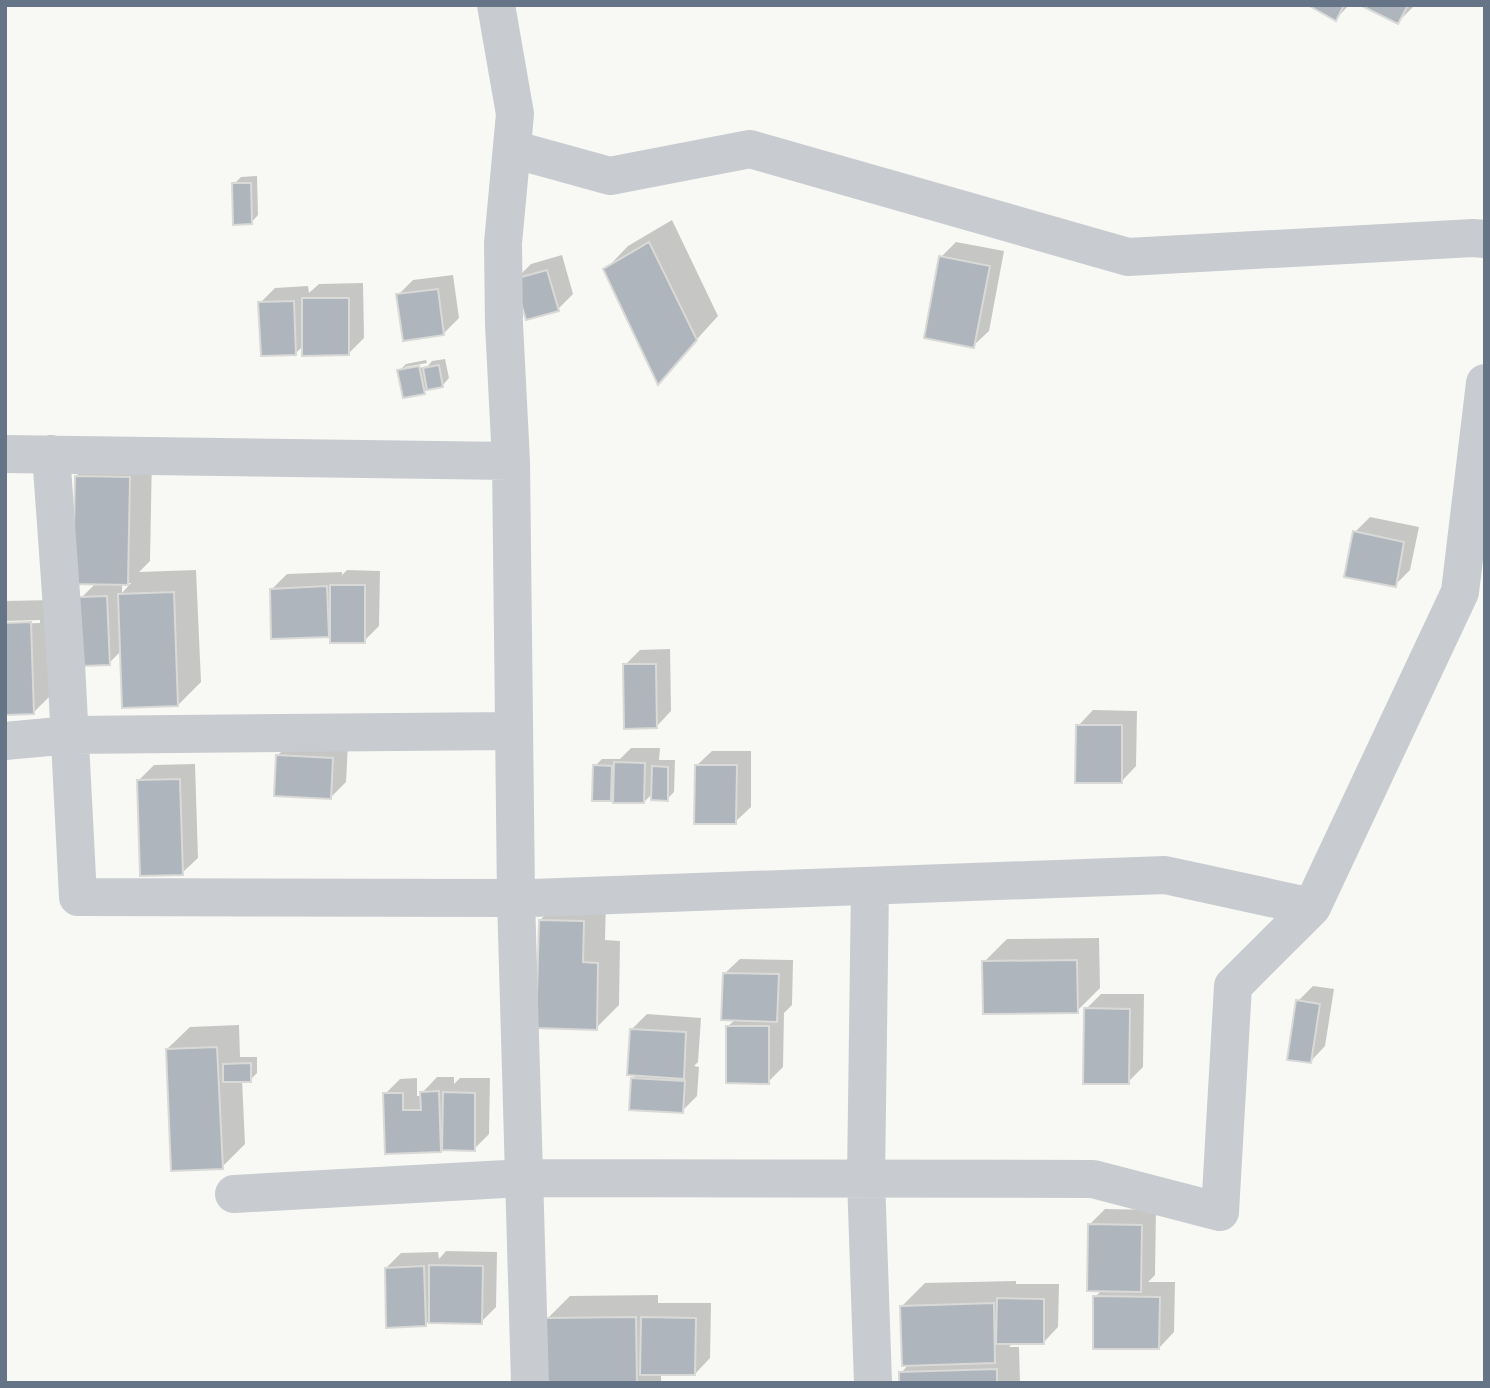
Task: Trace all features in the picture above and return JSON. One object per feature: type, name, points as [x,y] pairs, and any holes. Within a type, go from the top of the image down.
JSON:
[{"type":"street","points":[[496,5],[515,114],[503,243],[511,461],[516,898],[530,1383]]},
{"type":"street","points":[[512,149],[610,176],[750,149],[1128,257],[1473,237],[1485,239]]},
{"type":"street","points":[[234,1194],[524,1178],[1093,1179],[1220,1212],[1233,986],[1312,907],[1460,592],[1485,383]]},
{"type":"street","points":[[5,454],[511,461]]},
{"type":"street","points":[[51,454],[78,897],[516,898],[1165,875],[1312,907]]},
{"type":"street","points":[[5,741],[70,735],[514,731]]},
{"type":"street","points":[[870,886],[866,1179],[873,1383]]},
{"type":"building","points":[[1308,5],[1344,5],[1336,21]]},
{"type":"building","points":[[1360,5],[1408,5],[1398,24]]},
{"type":"building","points":[[232,183],[251,183],[252,224],[233,225]]},
{"type":"building","points":[[649,242],[697,340],[658,385],[603,269]]},
{"type":"building","points":[[939,256],[990,266],[974,348],[924,338]]},
{"type":"building","points":[[547,270],[559,311],[526,320],[514,279]]},
{"type":"building","points":[[438,289],[444,335],[403,341],[396,294]]},
{"type":"building","points":[[302,298],[349,298],[349,355],[302,356]]},
{"type":"building","points":[[294,301],[296,355],[261,356],[258,302]]},
{"type":"building","points":[[439,365],[443,387],[427,390],[423,368]]},
{"type":"building","points":[[419,366],[425,394],[403,398],[397,370]]},
{"type":"building","points":[[75,476],[130,477],[128,585],[73,584]]},
{"type":"building","points":[[1353,531],[1404,542],[1396,587],[1344,577]]},
{"type":"building","points":[[330,585],[365,585],[365,643],[330,643]]},
{"type":"building","points":[[327,586],[329,637],[271,639],[270,589]]},
{"type":"building","points":[[174,592],[178,706],[122,708],[118,594]]},
{"type":"building","points":[[107,596],[110,665],[82,666],[79,597]]},
{"type":"building","points":[[31,622],[34,714],[5,715],[5,623]]},
{"type":"building","points":[[623,664],[656,664],[657,728],[624,729]]},
{"type":"building","points":[[1076,725],[1122,725],[1122,783],[1075,783]]},
{"type":"building","points":[[276,755],[333,758],[331,799],[274,796]]},
{"type":"building","points":[[614,762],[645,763],[644,803],[613,803]]},
{"type":"building","points":[[593,765],[612,766],[611,801],[592,801]]},
{"type":"building","points":[[695,765],[737,765],[736,824],[694,824]]},
{"type":"building","points":[[652,766],[668,767],[668,801],[651,800]]},
{"type":"building","points":[[180,779],[183,875],[140,876],[137,780]]},
{"type":"building","points":[[539,920],[584,921],[583,962],[598,963],[597,1030],[536,1028]]},
{"type":"building","points":[[1077,960],[1078,1013],[983,1014],[982,961]]},
{"type":"building","points":[[723,973],[779,974],[777,1022],[721,1020]]},
{"type":"building","points":[[1296,1000],[1320,1004],[1311,1063],[1287,1060]]},
{"type":"building","points":[[1084,1008],[1130,1009],[1129,1084],[1083,1084]]},
{"type":"building","points":[[726,1026],[769,1026],[769,1084],[726,1083]]},
{"type":"building","points":[[630,1029],[686,1032],[684,1079],[627,1075]]},
{"type":"building","points":[[217,1047],[223,1169],[171,1171],[166,1049]]},
{"type":"building","points":[[251,1063],[251,1082],[223,1082],[223,1064]]},
{"type":"building","points":[[631,1078],[685,1081],[683,1113],[629,1110]]},
{"type":"building","points":[[439,1091],[441,1152],[385,1154],[383,1093],[403,1093],[403,1110],[421,1110],[420,1092]]},
{"type":"building","points":[[443,1092],[475,1093],[475,1151],[442,1150]]},
{"type":"building","points":[[1088,1224],[1142,1225],[1141,1292],[1087,1291]]},
{"type":"building","points":[[429,1265],[483,1266],[482,1324],[429,1323]]},
{"type":"building","points":[[424,1266],[426,1326],[386,1328],[385,1268]]},
{"type":"building","points":[[1093,1296],[1160,1297],[1159,1349],[1093,1349]]},
{"type":"building","points":[[997,1298],[1044,1299],[1044,1344],[996,1344]]},
{"type":"building","points":[[994,1303],[995,1363],[902,1366],[900,1306]]},
{"type":"building","points":[[636,1317],[637,1383],[546,1383],[545,1318]]},
{"type":"building","points":[[641,1317],[696,1318],[695,1375],[640,1375]]},
{"type":"building","points":[[997,1369],[997,1383],[899,1383],[899,1372]]}]
